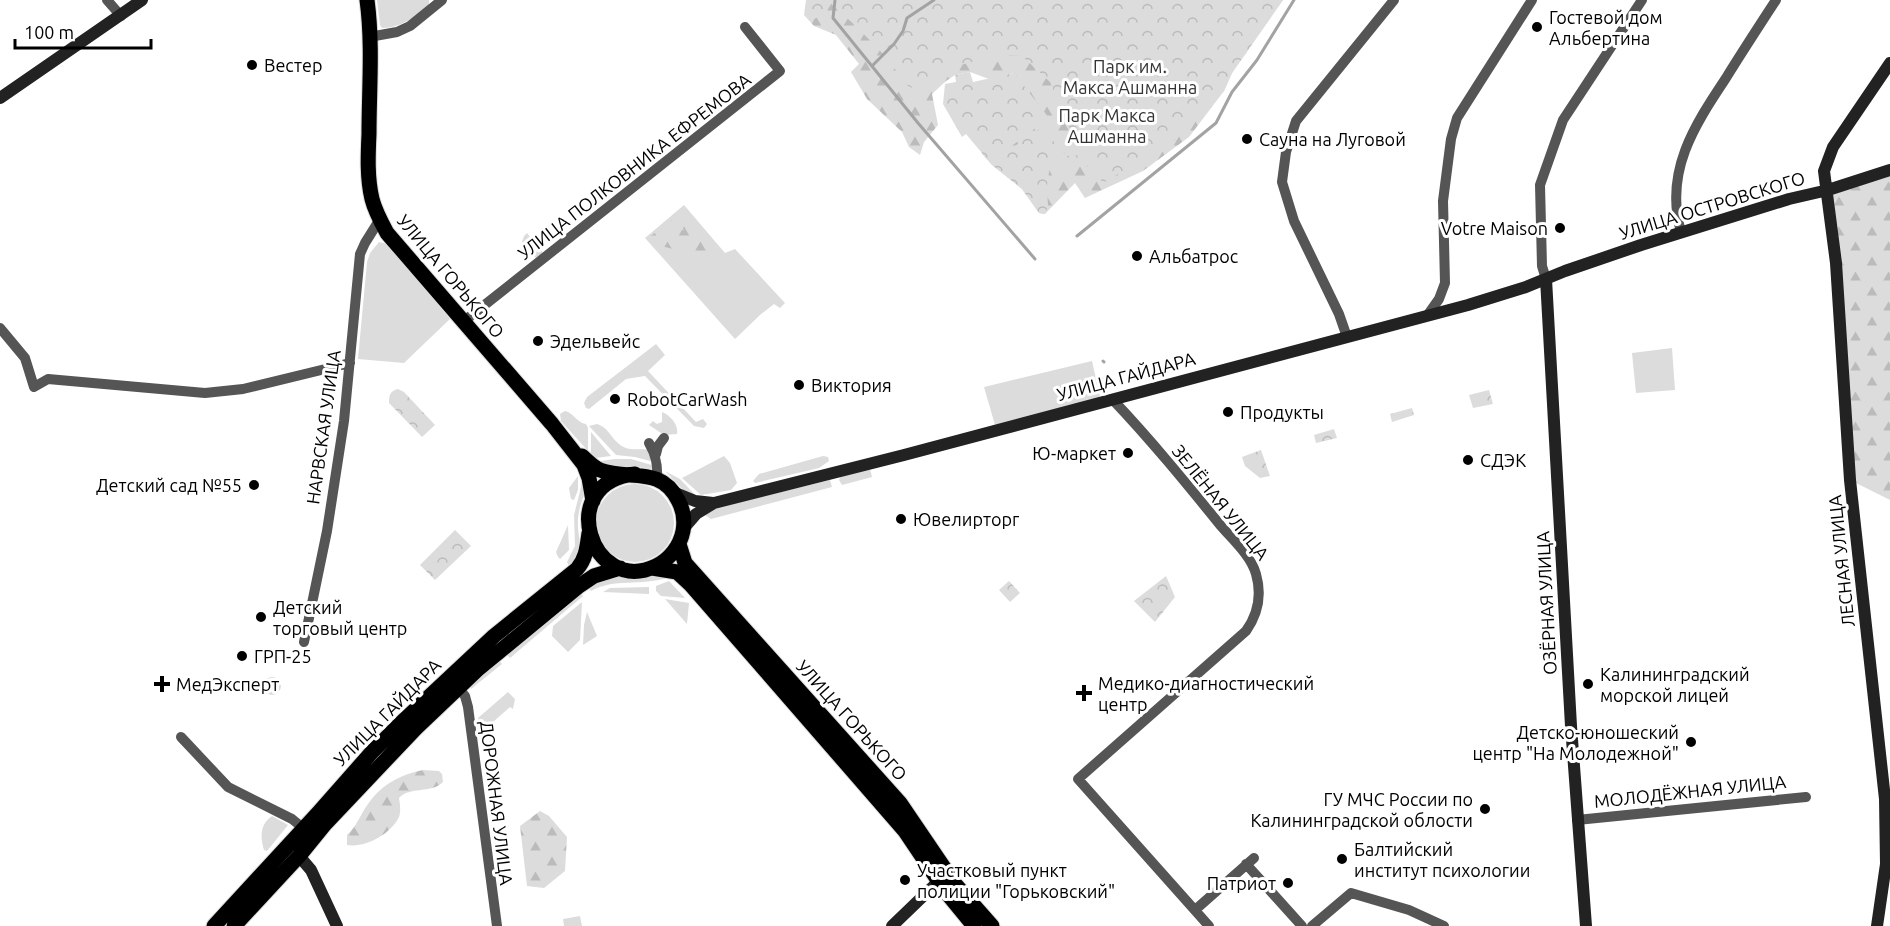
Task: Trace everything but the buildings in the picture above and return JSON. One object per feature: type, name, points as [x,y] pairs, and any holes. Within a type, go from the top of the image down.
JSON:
[{"type":"main road","points":[[0,98],[142,0]]},
{"type":"main road","name":"УЛИЦА ГОРЬКОГО","points":[[366,0],[369,37],[369,174],[372,198],[380,219],[387,233],[566,443],[586,470],[590,478],[593,501],[589,514],[589,533]]},
{"type":"main road","name":"ЛЕСНАЯ УЛИЦА","points":[[1877,926],[1886,864],[1887,784],[1850,480],[1836,263],[1824,171],[1830,154],[1890,63]]},
{"type":"main road","name":"УЛИЦА ОСТРОВСКОГО","points":[[1546,279],[1681,232],[1890,170]]},
{"type":"main road","name":"УЛИЦА ГАЙДАРА","points":[[683,529],[696,514],[714,503],[1427,316],[1546,279]]},
{"type":"main road","name":"ОЗЁРНАЯ УЛИЦА","points":[[1546,279],[1577,820],[1586,926]]},
{"type":"main road","name":"УЛИЦА ГОРЬКОГО","points":[[566,443],[599,470],[635,474],[657,480],[673,492]]},
{"type":"main road","points":[[593,501],[600,490],[610,482],[622,476],[635,474]]},
{"type":"main road","points":[[652,568],[665,561],[679,544],[683,529],[681,506],[673,492]]},
{"type":"main road","name":"УЛИЦА ГАЙДАРА","points":[[673,492],[695,501],[714,503]]},
{"type":"main road","points":[[589,533],[592,543],[602,556],[620,568]]},
{"type":"main road","name":"УЛИЦА ГАЙДАРА","points":[[213,926],[372,752],[444,681],[494,636],[577,569],[586,554],[589,533]]},
{"type":"main road","name":"УЛИЦА ГОРЬКОГО","points":[[679,544],[685,563],[900,803],[974,926]]},
{"type":"main road","name":"УЛИЦА ГОРЬКОГО","points":[[620,568],[641,570],[652,568],[677,572],[684,577],[943,877],[992,926]]},
{"type":"main road","name":"УЛИЦА ГАЙДАРА","points":[[234,926],[299,856],[325,824],[416,728],[458,688],[579,586],[594,576],[620,568]]},
{"type":"main road","points":[[299,856],[311,870],[337,926]]},
{"type":"main road","points":[[892,926],[943,877]]},
{"type":"street","points":[[107,0],[121,16]]},
{"type":"street","points":[[369,37],[397,32],[410,26],[442,0]]},
{"type":"street","points":[[1347,337],[1339,314],[1294,221],[1282,182],[1286,152],[1296,121],[1394,0]]},
{"type":"street","points":[[1427,316],[1439,299],[1445,283],[1443,201],[1451,139],[1457,118],[1532,0]]},
{"type":"street","points":[[1546,279],[1542,266],[1540,185],[1563,120],[1642,0]]},
{"type":"street","points":[[1681,232],[1678,221],[1677,183],[1680,162],[1695,126],[1776,0]]},
{"type":"street","name":"УЛИЦА ПОЛКОВНИКА ЕФРЕМОВА","points":[[463,322],[780,71],[745,27]]},
{"type":"street","name":"НАРВСКАЯ УЛИЦА","points":[[304,642],[327,531],[344,422],[360,254],[380,219]]},
{"type":"street","points":[[0,328],[25,358],[34,387],[48,379],[205,393],[243,389],[350,363]]},
{"type":"street","name":"ЗЕЛЁНАЯ УЛИЦА","points":[[1113,400],[1250,562],[1256,574],[1258,605],[1256,618],[1246,631],[1078,780],[1195,910],[1204,924]]},
{"type":"street","points":[[656,454],[664,438]]},
{"type":"street","points":[[649,443],[656,454],[657,480]]},
{"type":"street","name":"ДОРОЖНАЯ УЛИЦА","points":[[458,688],[465,696],[468,707],[497,926]]},
{"type":"street","points":[[181,737],[228,787],[292,819],[303,828]]},
{"type":"street","name":"МОЛОДЁЖНАЯ УЛИЦА","points":[[1577,820],[1806,797]]},
{"type":"street","points":[[1195,910],[1250,861],[1302,926]]},
{"type":"street","points":[[1312,926],[1351,893],[1409,910],[1444,926]]},
{"type":"green space","points":[[377,0],[429,0],[429,6],[401,24],[382,28]]},
{"type":"green space","name":"Парк им. Макса Ашманна","points":[[806,0],[1283,0],[1232,73],[1224,91],[1189,137],[1143,171],[1085,198],[1075,183],[1045,214],[1039,213],[1022,189],[982,154],[992,127],[1009,147],[1014,73],[989,79],[970,72],[955,75],[946,81],[932,94],[938,125],[924,142],[920,155],[909,147],[902,132],[867,99],[851,72],[859,64],[836,35],[814,26],[804,15]]},
{"type":"green space","name":"Парк им. Макса Ашманна","points":[[808,0],[1283,0],[1232,73],[1224,91],[1176,139],[1103,183],[1091,166],[1066,167],[1051,157],[1047,187],[1048,206],[1045,214],[1039,213],[1022,189],[992,165],[966,134],[962,137],[943,104],[945,84],[956,82],[955,75],[970,72],[973,82],[1014,73],[1049,118],[1009,148],[995,131],[1009,150],[1041,128],[1067,156],[1081,155],[1050,82],[1022,56],[1000,55],[948,68],[925,94],[908,86],[884,55],[828,1],[826,14],[809,21]]},
{"type":"green space","points":[[1890,170],[1890,500],[1850,480],[1828,190]]},
{"type":"green space","points":[[684,205],[725,253],[735,249],[785,303],[780,308],[774,304],[735,339],[645,238]]},
{"type":"green space","points":[[683,211],[712,242],[716,251],[713,259],[661,246],[657,247],[648,238],[672,220],[684,231]]},
{"type":"green space","points":[[527,233],[543,253],[536,258],[531,253],[530,246],[522,242]]},
{"type":"green space","points":[[379,242],[388,244],[450,319],[404,363],[358,359],[367,262],[370,253]]},
{"type":"green space","points":[[656,344],[665,355],[648,371],[696,422],[703,419],[707,424],[704,428],[694,426],[645,376],[626,379],[589,409],[586,408],[584,403],[587,397]]},
{"type":"green space","points":[[1672,348],[1675,390],[1636,393],[1632,353]]},
{"type":"green space","points":[[1092,361],[1100,396],[1096,399],[995,425],[984,387]]},
{"type":"green space","points":[[398,389],[404,392],[435,425],[422,437],[389,403],[390,394]]},
{"type":"green space","points":[[1489,390],[1493,404],[1473,408],[1469,395]]},
{"type":"green space","points":[[1412,408],[1414,415],[1392,422],[1390,414]]},
{"type":"green space","points":[[565,411],[586,424],[588,451],[561,421],[560,414]]},
{"type":"green space","points":[[662,412],[673,421],[677,427],[677,434],[664,435],[649,425],[653,421],[657,424],[662,422]]},
{"type":"green space","points":[[597,424],[622,446],[648,450],[654,462],[616,455],[589,426]]},
{"type":"green space","points":[[1334,429],[1337,438],[1316,443],[1314,435]]},
{"type":"green space","points":[[591,432],[611,456],[595,458],[591,454]]},
{"type":"green space","points":[[1261,450],[1270,476],[1260,478],[1245,466],[1242,457]]},
{"type":"green space","points":[[724,456],[730,463],[737,483],[731,490],[701,495],[682,478]]},
{"type":"green space","points":[[823,456],[828,457],[829,461],[819,468],[755,483],[753,481],[759,474]]},
{"type":"green space","points":[[631,459],[655,466],[651,469],[633,466],[615,469],[593,462]]},
{"type":"green space","points":[[870,469],[872,477],[842,485],[839,480],[841,476]]},
{"type":"green space","points":[[665,471],[680,479],[698,498],[687,494]]},
{"type":"green space","points":[[578,476],[578,490],[574,500],[571,499],[569,488]]},
{"type":"green space","points":[[583,479],[584,494],[578,521],[579,545],[570,568],[567,562],[575,546],[574,515]]},
{"type":"green space","points":[[830,480],[832,487],[711,519],[705,515],[711,509]]},
{"type":"green space","points":[[627,484],[643,484],[657,490],[668,501],[674,515],[674,531],[668,545],[657,556],[643,562],[627,562],[613,556],[602,545],[596,531],[596,515],[602,501],[613,490]]},
{"type":"green space","points":[[568,525],[569,550],[560,559],[556,552]]},
{"type":"green space","points":[[455,530],[471,546],[435,580],[420,565]]},
{"type":"green space","points":[[666,575],[667,578],[647,582],[618,583],[591,591],[588,587],[603,579]]},
{"type":"green space","points":[[1166,576],[1175,597],[1155,622],[1134,601]]},
{"type":"green space","points":[[669,581],[685,598],[661,596],[656,591],[656,586]]},
{"type":"green space","points":[[1009,581],[1020,593],[1010,602],[999,590]]},
{"type":"green space","points":[[649,587],[649,594],[603,592],[610,588]]},
{"type":"green space","points":[[580,592],[583,596],[510,658],[506,654]]},
{"type":"green space","points":[[665,599],[689,603],[687,624]]},
{"type":"green space","points":[[582,602],[580,640],[568,652],[552,636],[553,626]]},
{"type":"green space","points":[[587,612],[597,636],[583,645],[584,625]]},
{"type":"green space","points":[[498,659],[502,664],[471,689],[471,686]]},
{"type":"green space","points":[[272,677],[278,680],[281,686],[278,692],[272,695],[266,692],[263,686],[266,680]]},
{"type":"green space","points":[[508,692],[515,699],[513,709],[510,707],[493,722],[495,729],[482,732],[479,730],[478,718]]},
{"type":"green space","points":[[423,770],[439,771],[443,782],[433,788],[409,792],[399,798],[399,817],[383,835],[369,842],[347,845],[347,835],[379,791],[399,778]]},
{"type":"green space","points":[[540,811],[549,816],[567,837],[565,871],[544,888],[527,886],[520,826]]},
{"type":"green space","points":[[272,816],[288,825],[267,851],[264,850],[262,831],[265,823]]},
{"type":"green space","points":[[580,916],[582,926],[564,926],[563,919]]},
{"type":"waterway","points":[[835,0],[833,18],[918,123],[1035,259]]},
{"type":"waterway","points":[[872,66],[894,44],[903,31],[907,18],[934,0]]},
{"type":"waterway","points":[[1077,236],[1216,123],[1232,92],[1257,60],[1294,0]]},
{"type":"place","name":"Гостевой дом Альбертина","points":[[1537,27]]},
{"type":"place","name":"Вестер","points":[[252,65]]},
{"type":"place","name":"Сауна на Луговой","points":[[1247,139]]},
{"type":"place","name":"Votre Maison","points":[[1560,228]]},
{"type":"place","name":"Альбатрос","points":[[1137,256]]},
{"type":"place","name":"Эдельвейс","points":[[538,341]]},
{"type":"place","name":"Виктория","points":[[799,385]]},
{"type":"place","name":"RobotCarWash","points":[[615,399]]},
{"type":"place","name":"Продукты","points":[[1228,412]]},
{"type":"place","name":"Ю-маркет","points":[[1128,453]]},
{"type":"place","name":"СДЭК","points":[[1468,460]]},
{"type":"place","name":"Детский сад №55","points":[[254,485]]},
{"type":"place","name":"Ювелирторг","points":[[901,519]]},
{"type":"place","name":"Детский торговый центр","points":[[261,617]]},
{"type":"place","name":"ГРП-25","points":[[242,656]]},
{"type":"place","name":"МедЭксперт","points":[[162,684]]},
{"type":"place","name":"Калининградский морской лицей","points":[[1588,684]]},
{"type":"place","name":"Медико-диагностический центр","points":[[1084,693]]},
{"type":"place","name":"Детско-юношеский центр \"На Молодежной\"","points":[[1691,742]]},
{"type":"place","name":"ГУ МЧС России по Калининградской облости","points":[[1485,809]]},
{"type":"place","name":"Балтийский институт психологии","points":[[1342,859]]},
{"type":"place","name":"Участковый пункт полиции \"Горьковский\"","points":[[905,880]]},
{"type":"place","name":"Патриот","points":[[1288,883]]},
{"type":"park label","name":"Парк Макса Ашманна","points":[[1107,125]]}]
